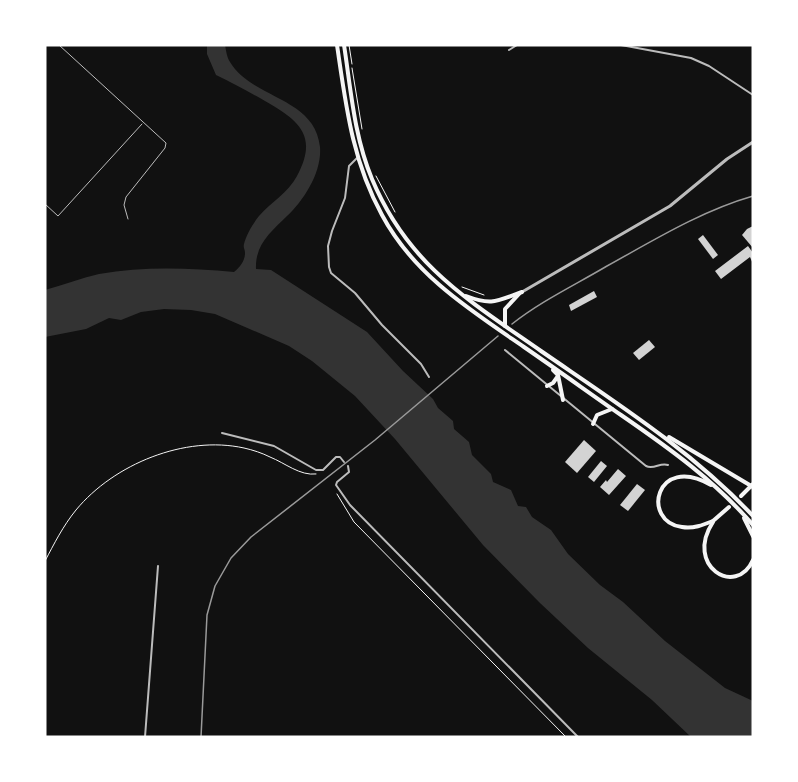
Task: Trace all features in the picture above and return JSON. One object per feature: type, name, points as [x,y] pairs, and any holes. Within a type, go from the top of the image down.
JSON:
[{"type":"main road","points":[[337,45],[349,125],[357,158],[382,216],[413,260],[453,298],[678,455],[719,490],[753,525]]},
{"type":"main road","points":[[344,45],[358,133],[375,186],[391,218],[409,244],[435,273],[460,294],[654,429],[700,465],[753,516]]},
{"type":"main road","points":[[460,294],[491,303],[522,292]]},
{"type":"main road","points":[[505,326],[505,309],[522,292]]},
{"type":"main road","points":[[542,359],[558,375],[563,399]]},
{"type":"main road","points":[[547,386],[553,383],[558,375]]},
{"type":"main road","points":[[593,424],[597,415],[612,409]]},
{"type":"main road","points":[[654,429],[752,486],[741,496]]},
{"type":"main road","points":[[713,521],[694,527],[675,526],[662,514],[658,499],[664,485],[678,477],[692,476],[719,490]]},
{"type":"main road","points":[[729,507],[713,521],[709,528],[704,545],[705,560],[712,570],[722,576],[736,576],[744,572],[753,560]]},
{"type":"main road","points":[[737,508],[753,536]]},
{"type":"street","points":[[509,50],[517,45]]},
{"type":"street","points":[[621,45],[691,58],[709,66],[753,95]]},
{"type":"street","points":[[522,292],[670,206],[727,159],[753,142]]},
{"type":"street","points":[[357,158],[350,165],[345,198],[328,246],[329,267],[331,273],[355,292],[382,325],[421,364],[429,377]]},
{"type":"street","points":[[505,350],[647,467],[668,465]]},
{"type":"street","points":[[222,433],[274,446],[311,468],[322,470],[336,457],[344,462]]},
{"type":"street","points":[[348,466],[350,472],[336,485],[350,505],[578,737]]},
{"type":"street","points":[[145,737],[158,566]]},
{"type":"lane","points":[[59,45],[166,145],[126,197],[124,205],[128,219]]},
{"type":"lane","points":[[45,204],[58,216],[143,123]]},
{"type":"path","points":[[349,45],[363,136]]},
{"type":"path","points":[[375,173],[396,214]]},
{"type":"path","points":[[462,286],[484,295]]},
{"type":"path","points":[[45,561],[66,522],[94,491],[131,467],[152,458],[197,447],[232,446],[268,455],[300,472],[314,475],[322,470]]},
{"type":"path","points":[[336,492],[354,522],[566,737]]},
{"type":"shaded area","points":[[207,45],[225,45],[229,60],[240,74],[307,118],[316,131],[320,147],[318,166],[311,185],[261,245],[256,260],[256,269],[271,270],[367,332],[453,421],[454,429],[469,442],[472,455],[491,474],[493,482],[511,490],[518,506],[526,507],[532,517],[551,530],[568,554],[600,585],[623,602],[665,641],[725,688],[753,701],[753,737],[691,737],[540,603],[483,545],[395,439],[355,396],[312,361],[289,346],[215,314],[164,309],[141,312],[121,320],[109,318],[86,329],[45,337],[45,290],[99,274],[133,270],[183,269],[234,272],[243,261],[245,240],[255,222],[297,176],[306,150],[302,130],[277,108],[216,75],[207,54]]},
{"type":"building","points":[[753,226],[753,248],[742,235]]},
{"type":"building","points":[[703,235],[718,255],[713,259],[698,239]]},
{"type":"building","points":[[748,246],[753,253],[753,264],[750,257],[721,279],[715,271]]},
{"type":"building","points":[[594,291],[597,297],[571,311],[569,305]]},
{"type":"building","points":[[649,340],[655,347],[639,360],[633,353]]},
{"type":"building","points":[[584,440],[596,451],[577,473],[565,462]]},
{"type":"building","points":[[601,461],[607,466],[594,482],[588,477]]},
{"type":"building","points":[[618,469],[626,476],[609,495],[600,487]]},
{"type":"building","points":[[637,484],[645,490],[628,511],[620,505]]},
{"type":"railway","points":[[512,324],[546,301],[660,236],[696,218],[753,196]]},
{"type":"railway","points":[[201,737],[207,615],[215,586],[231,558],[251,537],[375,440],[498,336]]}]
